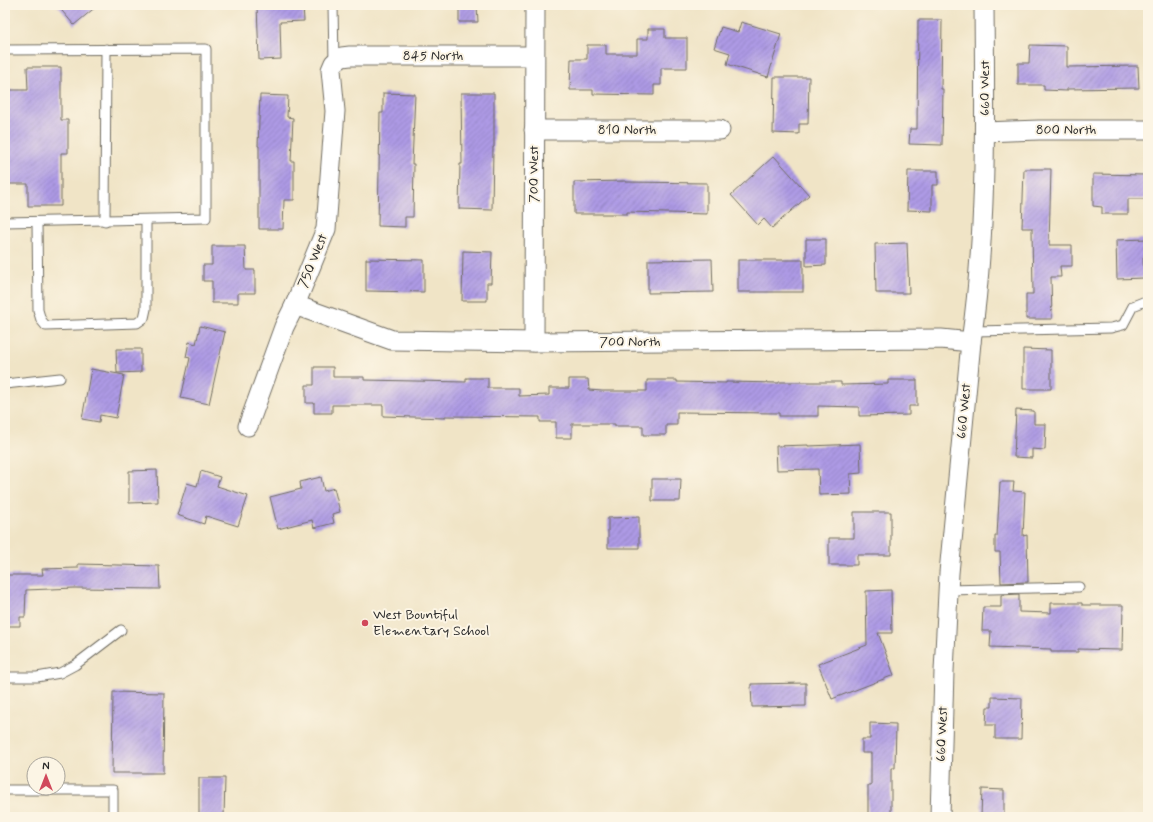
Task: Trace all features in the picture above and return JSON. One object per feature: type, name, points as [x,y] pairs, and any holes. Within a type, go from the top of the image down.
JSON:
[{"type":"street","name":"700 West","points":[[534,342],[535,5]]},
{"type":"street","name":"660 West","points":[[940,817],[948,590],[972,337],[976,310],[982,233],[985,132],[984,5]]},
{"type":"street","name":"845 North","points":[[334,63],[342,57],[350,56],[534,56]]},
{"type":"street","name":"750 West","points":[[248,426],[284,327],[295,305],[326,229],[335,111],[331,70],[334,63]]},
{"type":"street","name":"810 North","points":[[534,130],[720,130]]},
{"type":"street","name":"800 North","points":[[985,132],[1039,130],[1148,130]]},
{"type":"street","name":"700 North","points":[[295,305],[392,340],[534,342],[942,339],[972,337]]},
{"type":"lane","points":[[333,5],[334,63]]},
{"type":"lane","points":[[105,220],[106,49]]},
{"type":"lane","points":[[5,50],[206,49],[206,218],[5,222]]},
{"type":"lane","points":[[37,222],[38,310],[41,320],[46,326],[137,323],[144,318],[146,309],[146,220]]},
{"type":"lane","points":[[972,337],[1111,328],[1122,325],[1133,306],[1148,300]]},
{"type":"lane","points":[[5,384],[60,378]]},
{"type":"lane","points":[[948,590],[1079,587]]},
{"type":"lane","points":[[5,677],[37,677],[60,673],[75,665],[121,630]]},
{"type":"lane","points":[[5,790],[113,790],[113,817]]},
{"type":"building","points":[[57,5],[98,5],[74,25]]},
{"type":"building","points":[[257,5],[303,5],[304,21],[280,22],[281,59],[259,60]]},
{"type":"building","points":[[459,5],[477,5],[478,22],[459,22]]},
{"type":"building","points":[[918,20],[942,20],[942,145],[909,144],[910,129],[917,129]]},
{"type":"building","points":[[741,22],[781,34],[768,77],[727,64],[730,53],[714,48],[721,27],[738,32]]},
{"type":"building","points":[[648,29],[665,29],[665,38],[687,38],[687,68],[661,68],[661,85],[654,85],[654,95],[593,94],[593,90],[570,90],[571,59],[587,59],[587,45],[606,45],[606,54],[637,54],[637,39],[648,39]]},
{"type":"building","points":[[1030,45],[1067,46],[1067,67],[1138,66],[1139,88],[1067,89],[1067,91],[1044,90],[1044,85],[1018,85],[1018,63],[1029,63]]},
{"type":"building","points":[[27,67],[61,67],[61,120],[68,120],[68,153],[61,153],[61,206],[28,206],[28,184],[5,184],[5,90],[28,90]]},
{"type":"building","points":[[774,77],[809,77],[808,124],[799,124],[799,134],[773,133]]},
{"type":"building","points":[[383,93],[415,94],[412,164],[414,164],[413,217],[405,217],[405,227],[378,226],[380,113],[383,113]]},
{"type":"building","points":[[461,93],[494,93],[492,210],[459,209],[460,164],[462,164]]},
{"type":"building","points":[[260,95],[288,96],[287,117],[293,118],[291,161],[294,161],[294,200],[284,200],[283,229],[259,229],[258,146]]},
{"type":"building","points":[[774,156],[809,195],[772,228],[764,219],[758,225],[731,195]]},
{"type":"building","points":[[1024,169],[1051,169],[1049,245],[1072,245],[1072,266],[1060,266],[1061,277],[1051,277],[1052,319],[1026,319],[1026,294],[1033,294],[1032,228],[1022,228]]},
{"type":"building","points":[[908,171],[938,171],[938,185],[932,185],[932,211],[907,210]]},
{"type":"building","points":[[1093,174],[1146,175],[1146,199],[1128,199],[1128,214],[1102,214],[1102,207],[1093,206]]},
{"type":"building","points":[[626,181],[707,183],[707,214],[627,212],[627,214],[574,214],[574,182]]},
{"type":"building","points":[[806,239],[826,239],[826,265],[806,266]]},
{"type":"building","points":[[1148,239],[1148,257],[1143,257],[1144,278],[1117,279],[1116,240]]},
{"type":"building","points":[[907,243],[909,293],[876,293],[875,244]]},
{"type":"building","points":[[212,246],[245,246],[246,270],[255,270],[255,293],[238,293],[238,303],[212,303],[212,281],[203,281],[203,265],[212,265]]},
{"type":"building","points":[[463,251],[492,252],[491,283],[487,283],[487,301],[462,301]]},
{"type":"building","points":[[366,259],[424,260],[424,292],[366,291]]},
{"type":"building","points":[[712,259],[713,292],[648,293],[648,260]]},
{"type":"building","points":[[738,260],[803,260],[803,292],[738,292]]},
{"type":"building","points":[[200,326],[225,332],[209,404],[181,398],[190,358],[186,357],[189,342],[196,344]]},
{"type":"building","points":[[116,349],[141,349],[141,372],[117,373]]},
{"type":"building","points":[[1023,349],[1051,350],[1051,389],[1023,389]]},
{"type":"building","points":[[314,367],[333,367],[333,377],[364,377],[364,380],[466,382],[466,378],[488,378],[488,388],[519,388],[519,396],[549,395],[549,388],[569,388],[569,379],[588,379],[589,390],[602,391],[647,391],[647,380],[726,383],[841,382],[841,385],[888,384],[888,380],[917,380],[917,406],[909,406],[909,415],[859,416],[859,407],[818,406],[818,416],[779,416],[779,413],[677,412],[677,425],[666,425],[666,435],[643,435],[643,426],[615,426],[615,424],[572,424],[572,438],[556,438],[556,422],[540,422],[540,417],[445,416],[445,418],[383,416],[383,405],[332,405],[332,413],[314,413],[314,403],[306,403],[306,385],[314,385]]},
{"type":"building","points":[[91,369],[124,375],[116,418],[100,415],[99,422],[82,419]]},
{"type":"building","points":[[1016,410],[1034,411],[1034,424],[1046,424],[1045,450],[1032,449],[1032,458],[1014,457]]},
{"type":"building","points":[[860,444],[861,473],[850,474],[851,494],[819,495],[818,469],[777,470],[776,446]]},
{"type":"building","points":[[157,470],[158,502],[129,503],[129,471]]},
{"type":"building","points":[[201,471],[220,477],[217,486],[248,496],[238,526],[206,516],[204,524],[177,515],[187,483],[197,486]]},
{"type":"building","points":[[321,477],[324,491],[334,488],[340,512],[332,514],[334,523],[314,528],[312,520],[278,529],[270,497],[301,489],[300,482]]},
{"type":"building","points":[[652,479],[681,479],[680,501],[652,501]]},
{"type":"building","points":[[1000,482],[1014,482],[1013,491],[1025,492],[1023,536],[1027,535],[1028,582],[1001,583],[1000,552],[995,552]]},
{"type":"building","points":[[854,512],[891,512],[891,555],[857,555],[857,565],[829,565],[829,538],[854,538]]},
{"type":"building","points":[[639,517],[639,548],[608,548],[608,518]]},
{"type":"building","points":[[78,564],[159,566],[160,589],[75,588],[26,590],[25,617],[20,617],[20,626],[5,626],[5,575],[43,575],[42,569],[78,568]]},
{"type":"building","points":[[891,590],[892,633],[878,633],[894,675],[832,699],[818,664],[867,645],[866,591]]},
{"type":"building","points":[[1019,594],[1019,612],[1051,613],[1051,603],[1123,605],[1122,650],[1078,649],[1078,652],[1051,652],[1051,649],[990,647],[991,631],[982,631],[983,607],[1001,607],[1001,595]]},
{"type":"building","points":[[806,683],[806,706],[752,707],[751,684]]},
{"type":"building","points":[[113,692],[164,693],[163,773],[112,773]]},
{"type":"building","points":[[992,697],[1022,698],[1021,739],[995,739],[995,725],[986,725],[987,707],[992,707]]},
{"type":"building","points":[[870,723],[896,724],[895,768],[891,768],[891,817],[868,817],[868,785],[871,785],[871,753],[862,753],[862,739],[870,739]]},
{"type":"building","points":[[199,778],[225,778],[224,817],[199,817]]},
{"type":"building","points":[[982,789],[1004,790],[1004,817],[981,817]]},
{"type":"place","name":"West Bountiful Elementary School","points":[[365,623]]}]
